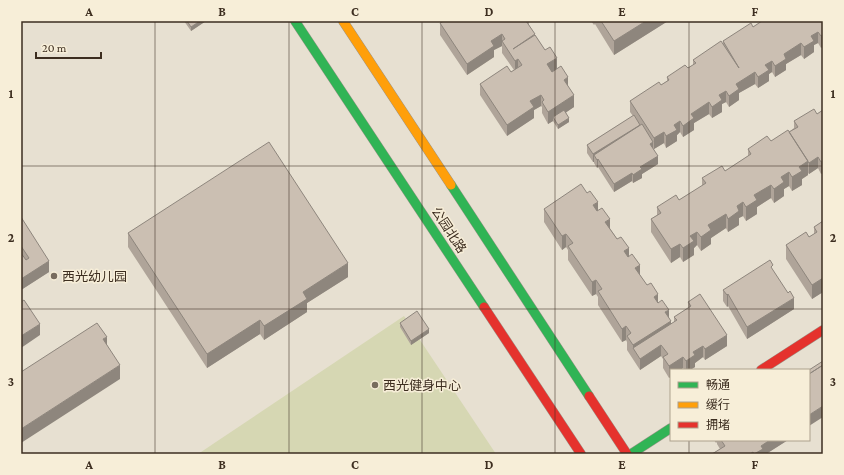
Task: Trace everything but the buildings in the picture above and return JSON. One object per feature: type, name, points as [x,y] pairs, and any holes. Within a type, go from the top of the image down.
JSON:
[{"type":"main road","name":"公园北路","points":[[295,21],[581,454]]},
{"type":"main road","name":"公园北路","points":[[342,21],[627,454]]},
{"type":"main road","points":[[763,369],[823,330]]},
{"type":"main road","points":[[631,454],[670,429]]},
{"type":"green space","name":"西光健身中心","points":[[404,316],[496,454],[198,454]]},
{"type":"traffic: fast","points":[[295,21],[484,307]]},
{"type":"traffic: fast","points":[[451,185],[589,396]]},
{"type":"traffic: fast","points":[[631,454],[670,429]]},
{"type":"traffic: slow","points":[[343,21],[451,185]]},
{"type":"traffic: jam","points":[[484,307],[581,454]]},
{"type":"traffic: jam","points":[[763,369],[823,330]]},
{"type":"traffic: jam","points":[[589,396],[627,454]]},
{"type":"place","name":"西光幼儿园","points":[[54,276]]},
{"type":"place","name":"西光健身中心","points":[[375,385]]}]
